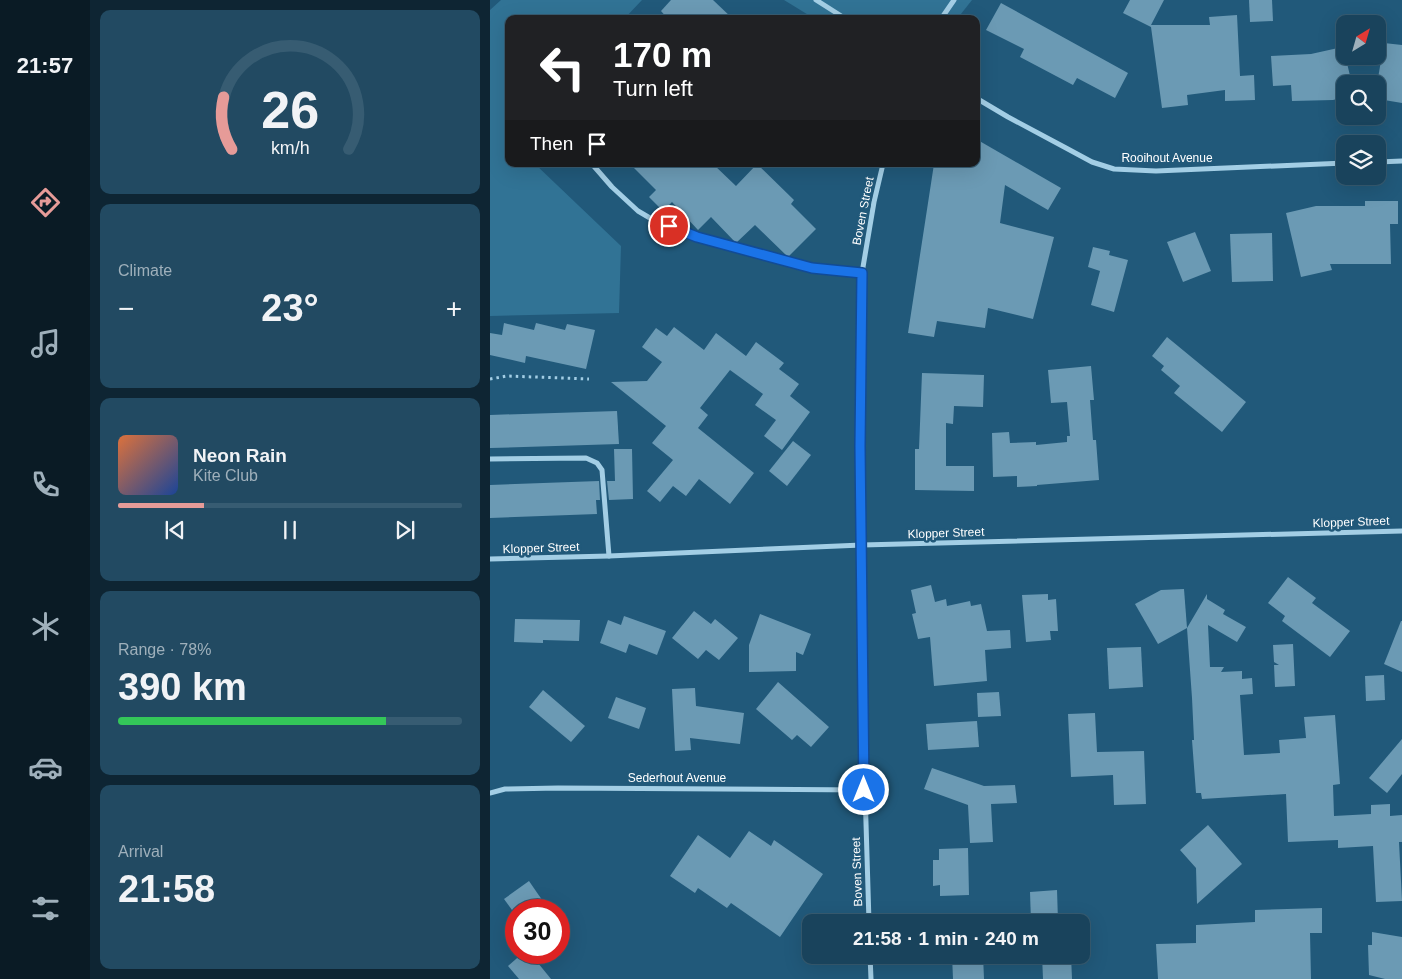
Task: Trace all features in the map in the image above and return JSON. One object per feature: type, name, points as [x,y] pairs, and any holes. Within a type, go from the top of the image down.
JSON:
[{"type":"street","points":[[816,0],[840,15]]},
{"type":"street","points":[[944,15],[954,0]]},
{"type":"street","name":"Rooihout Avenue","points":[[980,100],[1092,162],[1114,169],[1156,171],[1336,163]]},
{"type":"street","points":[[1386,162],[1402,161]]},
{"type":"street","points":[[595,167],[638,212],[655,221],[697,237],[812,268],[862,273]]},
{"type":"street","name":"Boven Street","points":[[869,914],[864,790],[860,446],[862,273],[874,202],[882,167]]},
{"type":"street","points":[[490,459],[586,458],[597,463],[602,470],[610,556]]},
{"type":"street","name":"Klopper Street","points":[[490,559],[862,546],[1402,531]]},
{"type":"street","name":"Sederhout Avenue","points":[[490,793],[505,789],[558,788],[864,790]]},
{"type":"street","points":[[870,964],[871,979]]},
{"type":"path","points":[[490,379],[507,376],[588,379]]},
{"type":"shaded area","points":[[501,0],[642,0],[628,15],[505,15],[505,167],[538,167],[621,246],[619,313],[490,316],[490,10]]},
{"type":"shaded area","points":[[784,0],[972,0],[960,15],[808,15]]},
{"type":"building","points":[[671,0],[713,0],[729,15],[664,15],[661,11]]},
{"type":"building","points":[[1130,0],[1164,0],[1151,25],[1210,25],[1209,17],[1237,15],[1240,76],[1254,75],[1255,100],[1225,101],[1225,90],[1187,95],[1188,105],[1162,108],[1151,27],[1123,13]]},
{"type":"building","points":[[1249,0],[1272,0],[1273,21],[1250,22]]},
{"type":"building","points":[[1001,3],[1128,73],[1115,98],[1077,78],[1073,85],[1020,57],[1024,49],[986,30]]},
{"type":"building","points":[[1386,43],[1402,45],[1402,103],[1386,100],[1386,75],[1379,75],[1380,65],[1386,65]]},
{"type":"building","points":[[1336,48],[1336,65],[1347,65],[1350,75],[1336,75],[1336,99],[1292,101],[1291,85],[1273,86],[1271,56],[1311,54]]},
{"type":"building","points":[[980,141],[1061,188],[1048,210],[1005,185],[1000,223],[1054,237],[1033,319],[988,308],[985,328],[937,321],[934,337],[908,333],[934,167],[980,167]]},
{"type":"building","points":[[633,167],[716,167],[736,186],[754,167],[760,167],[794,200],[791,204],[816,229],[788,257],[755,225],[736,243],[711,217],[698,230],[672,202],[663,211],[649,197],[656,190]]},
{"type":"building","points":[[1365,201],[1398,201],[1398,224],[1390,224],[1391,264],[1330,264],[1332,270],[1301,277],[1286,213],[1316,206],[1365,206]]},
{"type":"building","points":[[1195,232],[1211,271],[1183,282],[1167,242]]},
{"type":"building","points":[[1272,233],[1273,281],[1232,282],[1230,234]]},
{"type":"building","points":[[1093,247],[1110,251],[1109,255],[1128,260],[1114,312],[1091,305],[1100,271],[1088,267]]},
{"type":"building","points":[[504,323],[534,330],[536,323],[565,330],[567,324],[595,330],[586,369],[526,356],[525,363],[490,355],[490,333],[502,335]]},
{"type":"building","points":[[674,327],[704,350],[716,333],[746,356],[756,342],[784,363],[779,369],[799,384],[790,396],[810,412],[782,450],[764,436],[776,420],[755,405],[763,394],[730,370],[700,408],[708,415],[698,428],[754,473],[730,504],[699,479],[686,496],[673,486],[660,502],[647,491],[673,460],[652,443],[666,426],[611,382],[647,381],[662,362],[642,347],[656,328],[667,336]]},
{"type":"building","points":[[1167,337],[1246,402],[1222,432],[1174,393],[1180,386],[1161,370],[1164,366],[1152,356]]},
{"type":"building","points":[[1091,366],[1094,400],[1090,400],[1099,480],[1017,487],[1017,476],[993,477],[992,433],[1009,432],[1010,443],[1036,442],[1036,445],[1067,442],[1067,436],[1070,436],[1067,402],[1051,403],[1048,370]]},
{"type":"building","points":[[922,373],[984,375],[983,407],[954,406],[953,424],[946,423],[946,466],[974,466],[974,491],[915,490],[915,449],[919,449]]},
{"type":"building","points":[[617,411],[619,444],[490,448],[490,415]]},
{"type":"building","points":[[793,441],[811,455],[787,486],[769,471]]},
{"type":"building","points":[[614,449],[632,449],[633,499],[609,500],[607,481],[615,481]]},
{"type":"building","points":[[599,481],[600,500],[596,500],[597,514],[490,518],[490,485]]},
{"type":"building","points":[[1288,577],[1316,598],[1312,603],[1350,631],[1330,657],[1282,621],[1285,616],[1268,603]]},
{"type":"building","points":[[931,585],[935,602],[946,599],[947,606],[970,601],[971,606],[981,604],[987,631],[1010,630],[1011,648],[985,650],[987,681],[934,686],[930,637],[918,639],[912,614],[916,613],[911,590]]},
{"type":"building","points":[[1184,589],[1187,628],[1158,644],[1135,604],[1161,590]]},
{"type":"building","points":[[1048,594],[1048,600],[1056,599],[1058,631],[1050,631],[1051,640],[1026,642],[1022,595]]},
{"type":"building","points":[[1207,594],[1207,599],[1225,610],[1223,614],[1246,627],[1237,642],[1208,625],[1210,667],[1224,667],[1221,672],[1242,671],[1242,679],[1252,678],[1253,694],[1240,695],[1244,755],[1280,753],[1279,740],[1306,738],[1304,717],[1335,715],[1340,784],[1333,785],[1334,816],[1371,814],[1371,805],[1390,804],[1390,816],[1402,815],[1402,842],[1399,842],[1402,901],[1376,902],[1373,846],[1338,848],[1338,840],[1288,842],[1286,794],[1202,799],[1201,793],[1196,793],[1187,628]]},
{"type":"building","points":[[694,611],[711,624],[715,619],[738,638],[719,660],[706,650],[698,659],[672,638]]},
{"type":"building","points":[[760,614],[811,634],[803,655],[796,652],[796,671],[749,672],[749,645]]},
{"type":"building","points":[[624,616],[666,631],[657,655],[629,644],[626,653],[600,643],[608,620],[621,625]]},
{"type":"building","points":[[515,619],[580,620],[579,641],[543,640],[543,643],[514,642]]},
{"type":"building","points":[[1402,621],[1402,672],[1384,664]]},
{"type":"building","points":[[1293,644],[1295,686],[1275,687],[1274,665],[1279,665],[1274,662],[1273,645]]},
{"type":"building","points":[[1141,647],[1143,687],[1109,689],[1107,648]]},
{"type":"building","points":[[1384,675],[1385,700],[1366,701],[1365,676]]},
{"type":"building","points":[[778,682],[829,727],[811,747],[797,735],[792,740],[756,709]]},
{"type":"building","points":[[695,688],[696,706],[744,713],[740,744],[690,738],[691,750],[675,751],[672,689]]},
{"type":"building","points":[[543,690],[585,726],[571,742],[529,707]]},
{"type":"building","points":[[999,692],[1001,716],[978,717],[977,693]]},
{"type":"building","points":[[616,697],[646,708],[639,729],[608,718]]},
{"type":"building","points":[[1095,713],[1097,752],[1144,751],[1146,804],[1114,805],[1113,775],[1071,777],[1068,714]]},
{"type":"building","points":[[977,721],[979,747],[928,750],[926,724]]},
{"type":"building","points":[[1402,739],[1402,774],[1387,793],[1369,778]]},
{"type":"building","points":[[932,768],[984,786],[1015,785],[1017,803],[991,804],[993,842],[970,843],[968,805],[924,789]]},
{"type":"building","points":[[1208,825],[1242,864],[1197,904],[1196,868],[1180,850]]},
{"type":"building","points":[[749,831],[771,846],[774,840],[823,874],[780,937],[731,903],[727,908],[698,888],[695,893],[670,876],[698,835],[730,858]]},
{"type":"building","points":[[968,848],[969,895],[940,896],[940,885],[933,886],[933,860],[939,860],[939,849]]},
{"type":"building","points":[[529,881],[541,899],[505,900],[504,899]]},
{"type":"building","points":[[1057,890],[1058,914],[1031,914],[1030,892]]},
{"type":"building","points":[[1322,908],[1322,933],[1310,933],[1311,979],[1158,979],[1156,944],[1196,943],[1196,925],[1255,922],[1255,910]]},
{"type":"building","points":[[1372,932],[1402,937],[1402,979],[1385,979],[1369,975],[1368,945],[1372,945]]},
{"type":"building","points":[[510,964],[539,964],[551,979],[519,979],[508,966]]},
{"type":"building","points":[[952,964],[983,964],[984,979],[953,979]]},
{"type":"building","points":[[1042,964],[1071,964],[1072,979],[1043,979]]},
{"type":"route","points":[[669,226],[697,237],[812,268],[862,273],[860,446],[863,564],[864,790]]}]
